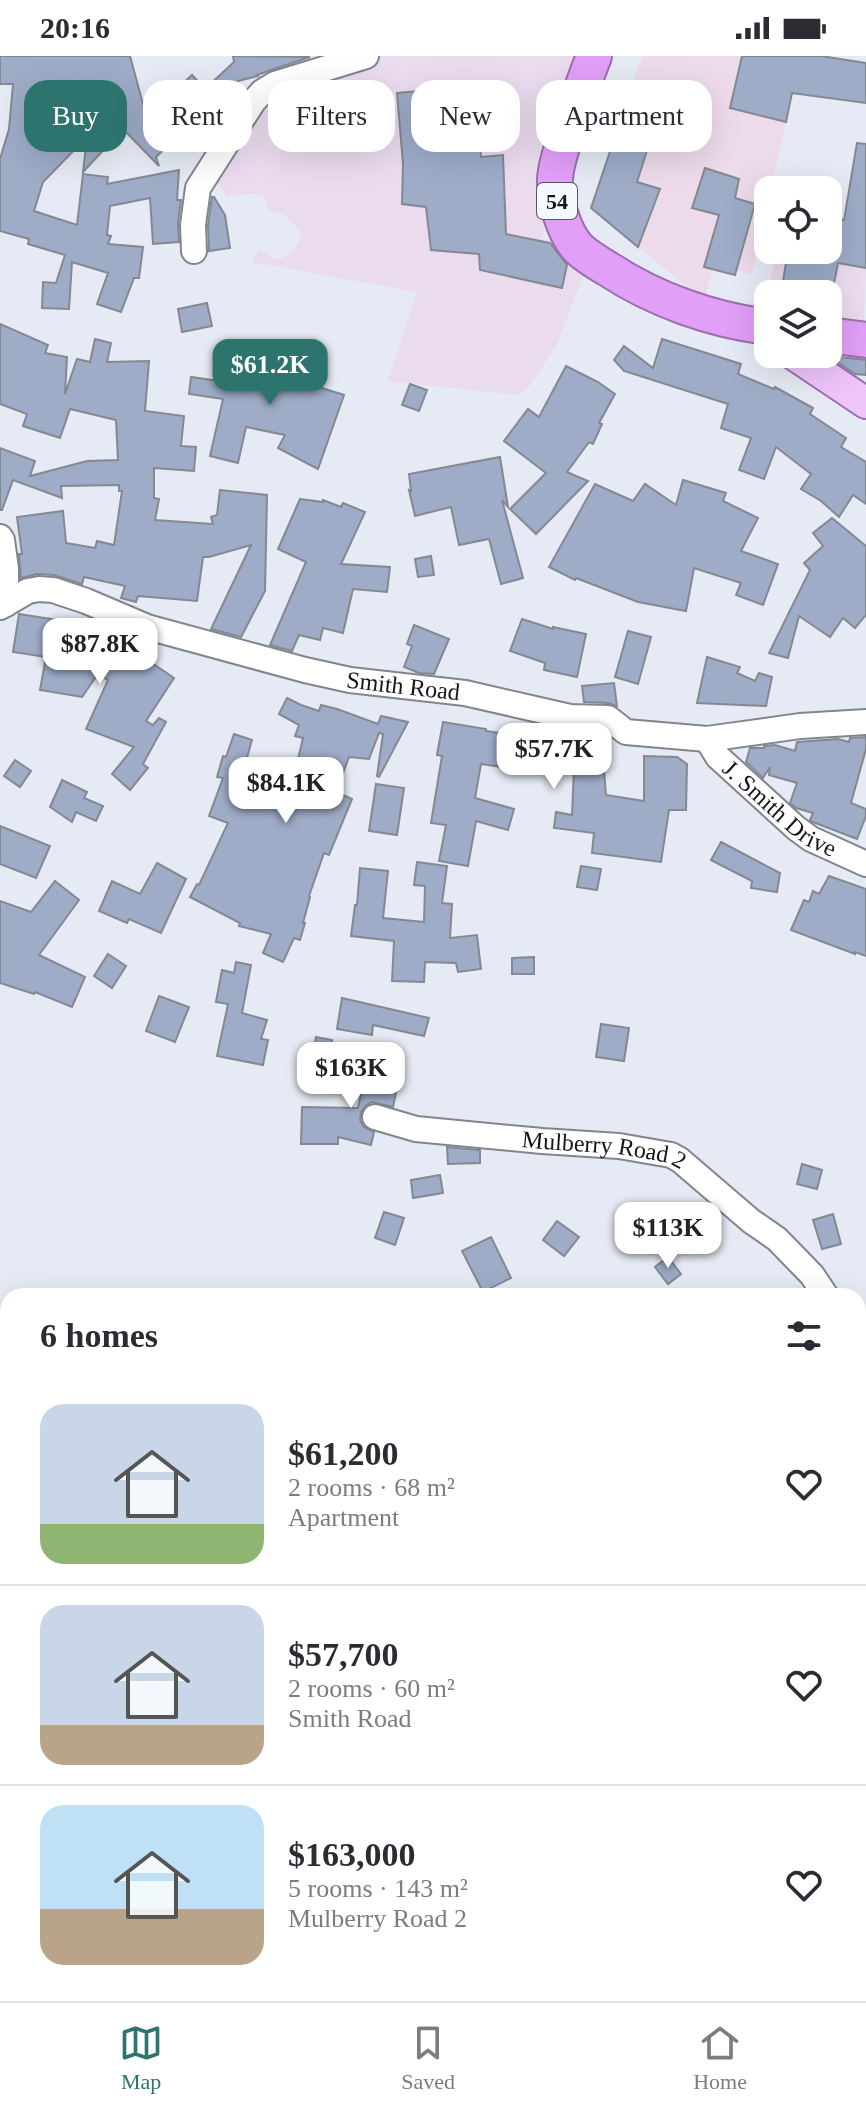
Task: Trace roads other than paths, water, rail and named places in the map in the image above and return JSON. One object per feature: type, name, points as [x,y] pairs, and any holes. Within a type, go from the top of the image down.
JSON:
[{"type":"highway","name":"54","points":[[594,56],[561,148],[555,178],[563,223],[576,247],[618,276],[663,300],[752,325]]},
{"type":"highway","points":[[842,337],[866,340]]},
{"type":"main road","points":[[814,368],[866,403]]},
{"type":"street","points":[[194,251],[193,225],[198,188],[253,102],[275,84],[366,56]]},
{"type":"street","points":[[0,537],[6,569],[3,606]]},
{"type":"street","name":"Smith Road","points":[[3,606],[28,591],[53,590],[147,627],[350,680],[465,693],[570,717],[608,718],[626,732],[707,739],[800,726],[866,722]]},
{"type":"street","name":"J. Smith Drive","points":[[707,739],[718,757],[796,828],[811,839],[866,864]]},
{"type":"street","name":"Mulberry Road 2","points":[[375,1117],[416,1129],[619,1146],[671,1155],[777,1239],[806,1268],[820,1288]]}]
